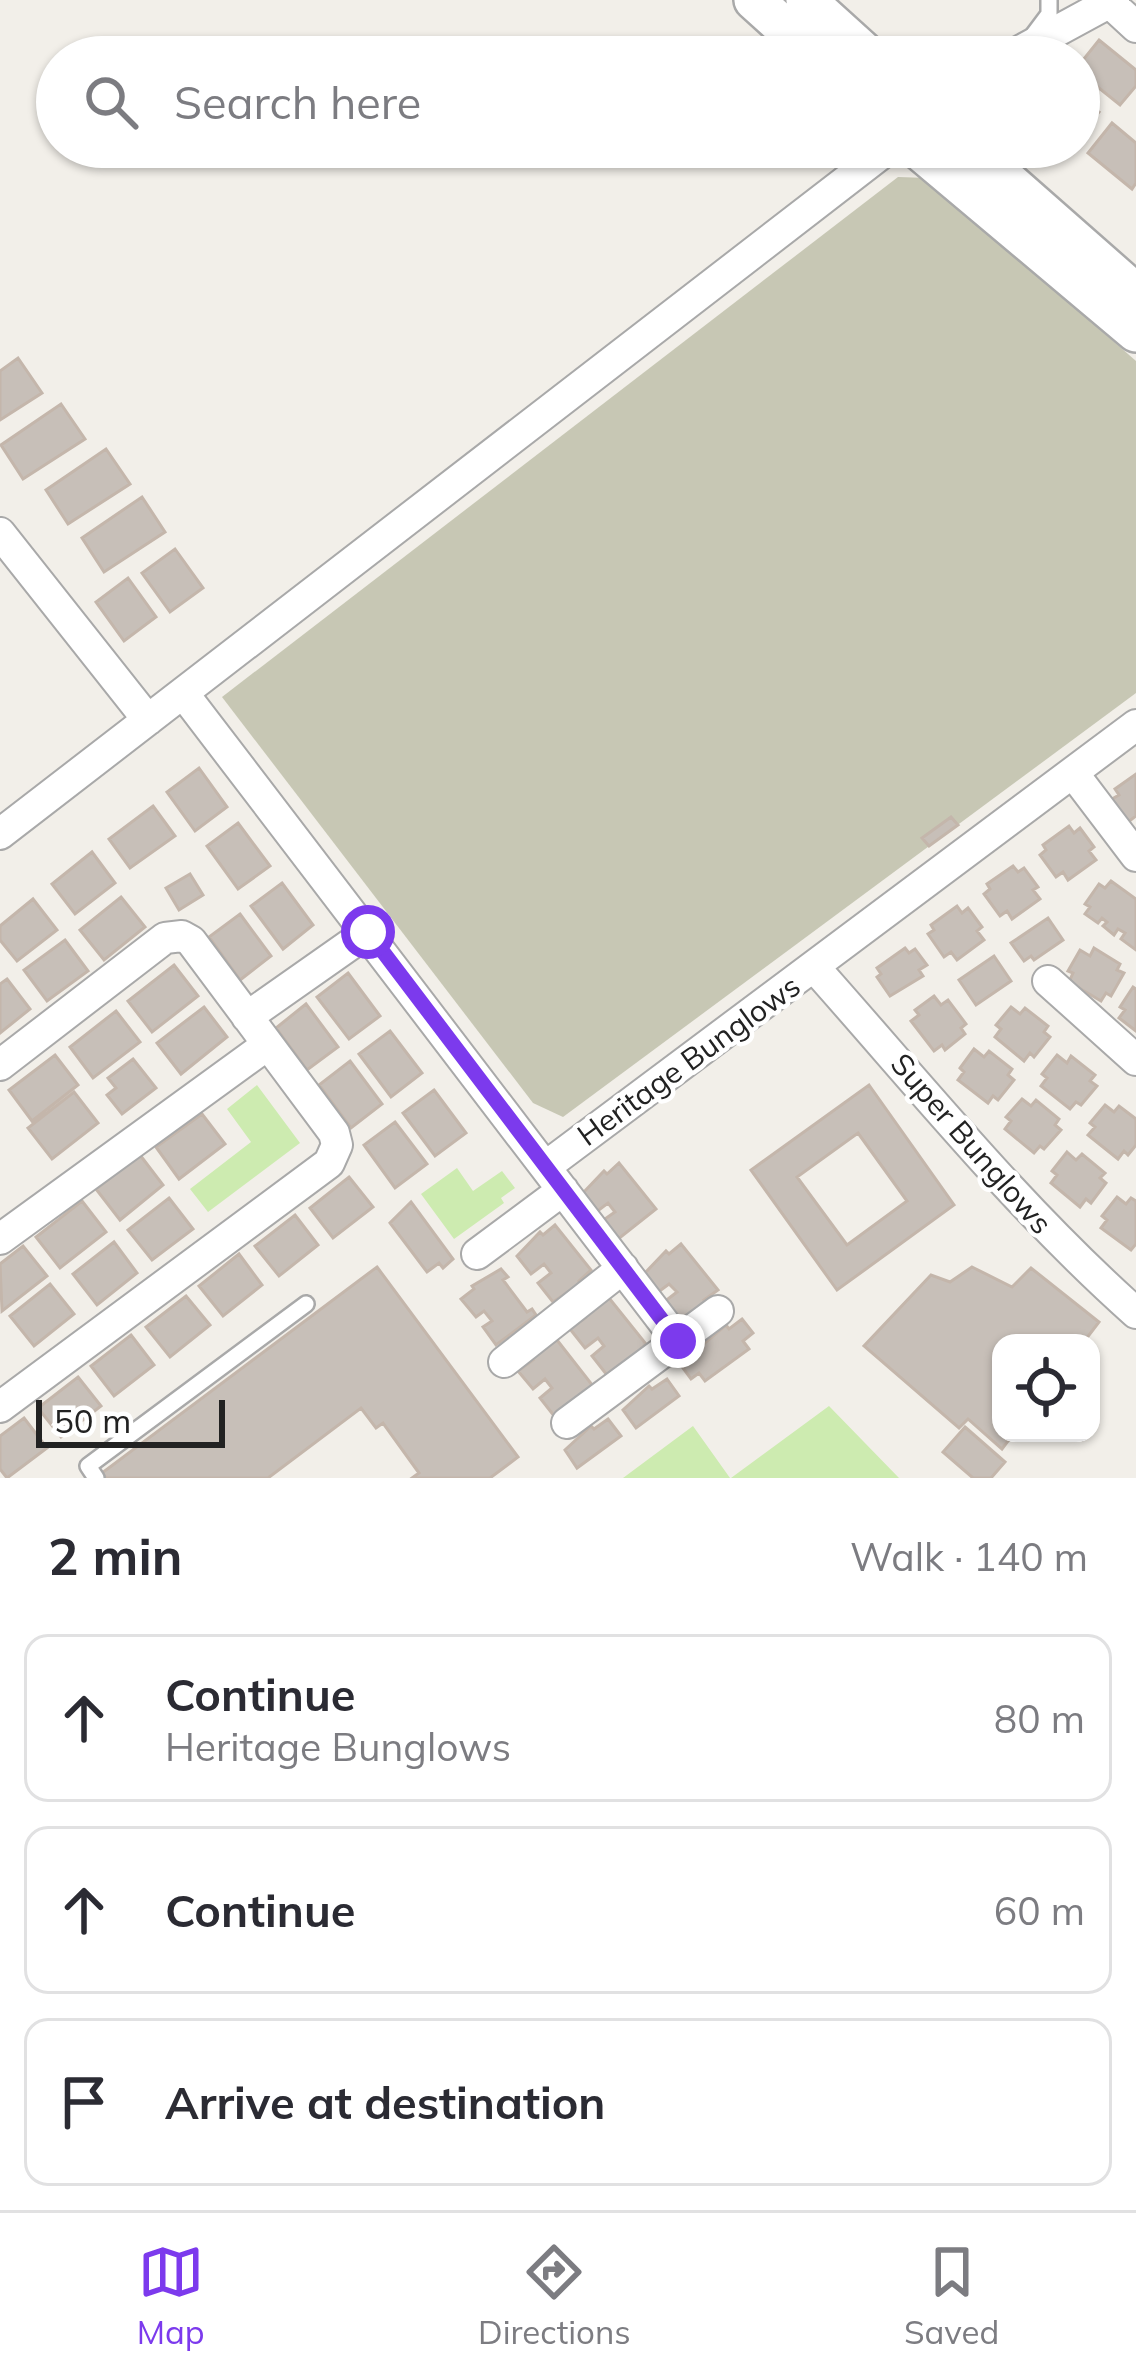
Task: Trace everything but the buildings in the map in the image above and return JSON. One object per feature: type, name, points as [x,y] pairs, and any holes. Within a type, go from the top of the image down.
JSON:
[{"type":"street","points":[[754,0],[794,36]]},
{"type":"street","points":[[806,0],[846,36]]},
{"type":"street","points":[[1046,36],[1112,1],[1136,27]]},
{"type":"street","points":[[0,834],[863,168]]},
{"type":"street","points":[[941,168],[1136,332]]},
{"type":"street","points":[[993,168],[1136,294]]},
{"type":"street","points":[[0,533],[148,720]]},
{"type":"street","points":[[183,692],[678,1341]]},
{"type":"street","name":"Heritage Bunglows","points":[[477,1254],[554,1178],[815,968],[1136,725]]},
{"type":"street","points":[[1073,773],[1136,856]]},
{"type":"street","points":[[247,1017],[368,932]]},
{"type":"street","points":[[0,1065],[172,935],[191,941],[334,1133],[337,1145],[329,1163],[0,1407]]},
{"type":"street","name":"Super Bunglows","points":[[815,968],[982,1162],[1067,1252],[1136,1313]]},
{"type":"street","points":[[1048,981],[1136,1060]]},
{"type":"street","points":[[0,1239],[267,1045]]},
{"type":"street","points":[[504,1362],[623,1268]]},
{"type":"street","points":[[567,1423],[718,1311]]},
{"type":"lane","points":[[1030,36],[1049,14],[1049,0]]},
{"type":"lane","points":[[96,1478],[88,1466],[306,1304]]},
{"type":"shaded area","points":[[898,177],[927,178],[1136,361],[1136,693],[563,1117],[533,1103],[222,697]]},
{"type":"green space","points":[[257,1085],[300,1143],[208,1212],[190,1189],[251,1142],[227,1109]]},
{"type":"green space","points":[[457,1168],[473,1191],[502,1171],[515,1188],[501,1198],[504,1203],[454,1239],[421,1194]]},
{"type":"green space","points":[[829,1406],[899,1478],[731,1478]]},
{"type":"green space","points":[[693,1426],[730,1478],[623,1478]]},
{"type":"route","points":[[368,932],[678,1341]]}]
